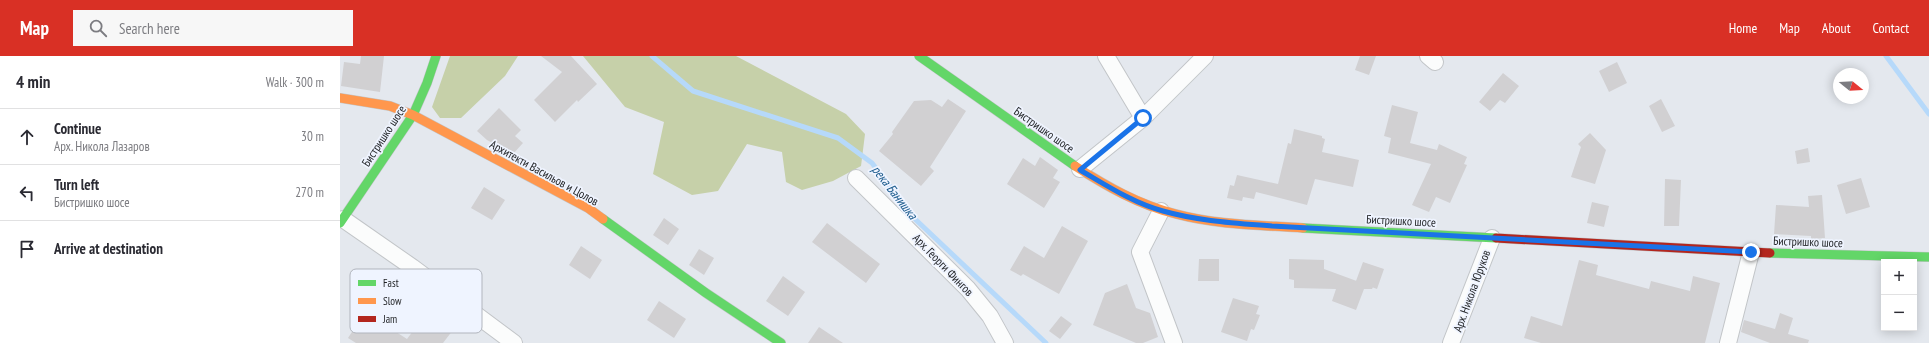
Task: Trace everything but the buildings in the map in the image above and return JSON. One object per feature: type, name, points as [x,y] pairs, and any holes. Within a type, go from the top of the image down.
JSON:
[{"type":"street","name":"Бистришко шосе","points":[[342,221],[413,115],[427,83],[436,56]]},
{"type":"street","name":"Бистришко шосе","points":[[919,56],[1080,170],[1125,195],[1161,210],[1213,221],[1751,252],[1929,257]]},
{"type":"street","points":[[1106,56],[1143,118]]},
{"type":"street","points":[[1080,170],[1143,118],[1205,56]]},
{"type":"street","name":"Архитекти Васильов и Цолов","points":[[340,98],[390,106],[413,115],[588,208],[706,293],[781,343]]},
{"type":"street","name":"Арх. Георги Фингов","points":[[856,178],[968,289],[990,316],[1005,343]]},
{"type":"street","points":[[1161,210],[1140,252],[1174,343]]},
{"type":"street","points":[[342,221],[415,269]]},
{"type":"street","name":"Арх. Никола Юруков","points":[[1451,343],[1492,238]]},
{"type":"street","points":[[1728,343],[1751,252]]},
{"type":"street","points":[[482,319],[514,343]]},
{"type":"green space","points":[[450,56],[518,56],[505,76],[461,118],[440,118],[432,107]]},
{"type":"green space","points":[[583,56],[736,56],[846,114],[865,134],[861,166],[833,181],[802,190],[786,182],[782,152],[747,144],[718,191],[692,195],[653,174],[664,122],[625,107]]},
{"type":"waterway","name":"река Банишка","points":[[652,56],[693,91],[838,138],[872,163],[915,219],[1046,343]]},
{"type":"waterway","points":[[1886,56],[1929,114]]},
{"type":"traffic: fast","points":[[340,223],[413,115],[427,83],[436,56]]},
{"type":"traffic: fast","points":[[919,56],[1075,166]]},
{"type":"traffic: fast","points":[[603,219],[706,293],[781,343]]},
{"type":"traffic: fast","points":[[1303,228],[1496,238]]},
{"type":"traffic: fast","points":[[1770,253],[1929,257]]},
{"type":"traffic: slow","points":[[340,98],[390,106],[413,115],[588,208],[603,219]]},
{"type":"traffic: slow","points":[[1075,166],[1123,194],[1149,206],[1176,214],[1191,218],[1223,222],[1303,228]]},
{"type":"traffic: jam","points":[[1496,238],[1770,253]]},
{"type":"route","points":[[1143,118],[1080,170],[1137,201],[1161,210],[1187,216],[1213,221],[1272,226],[1751,252]]}]
